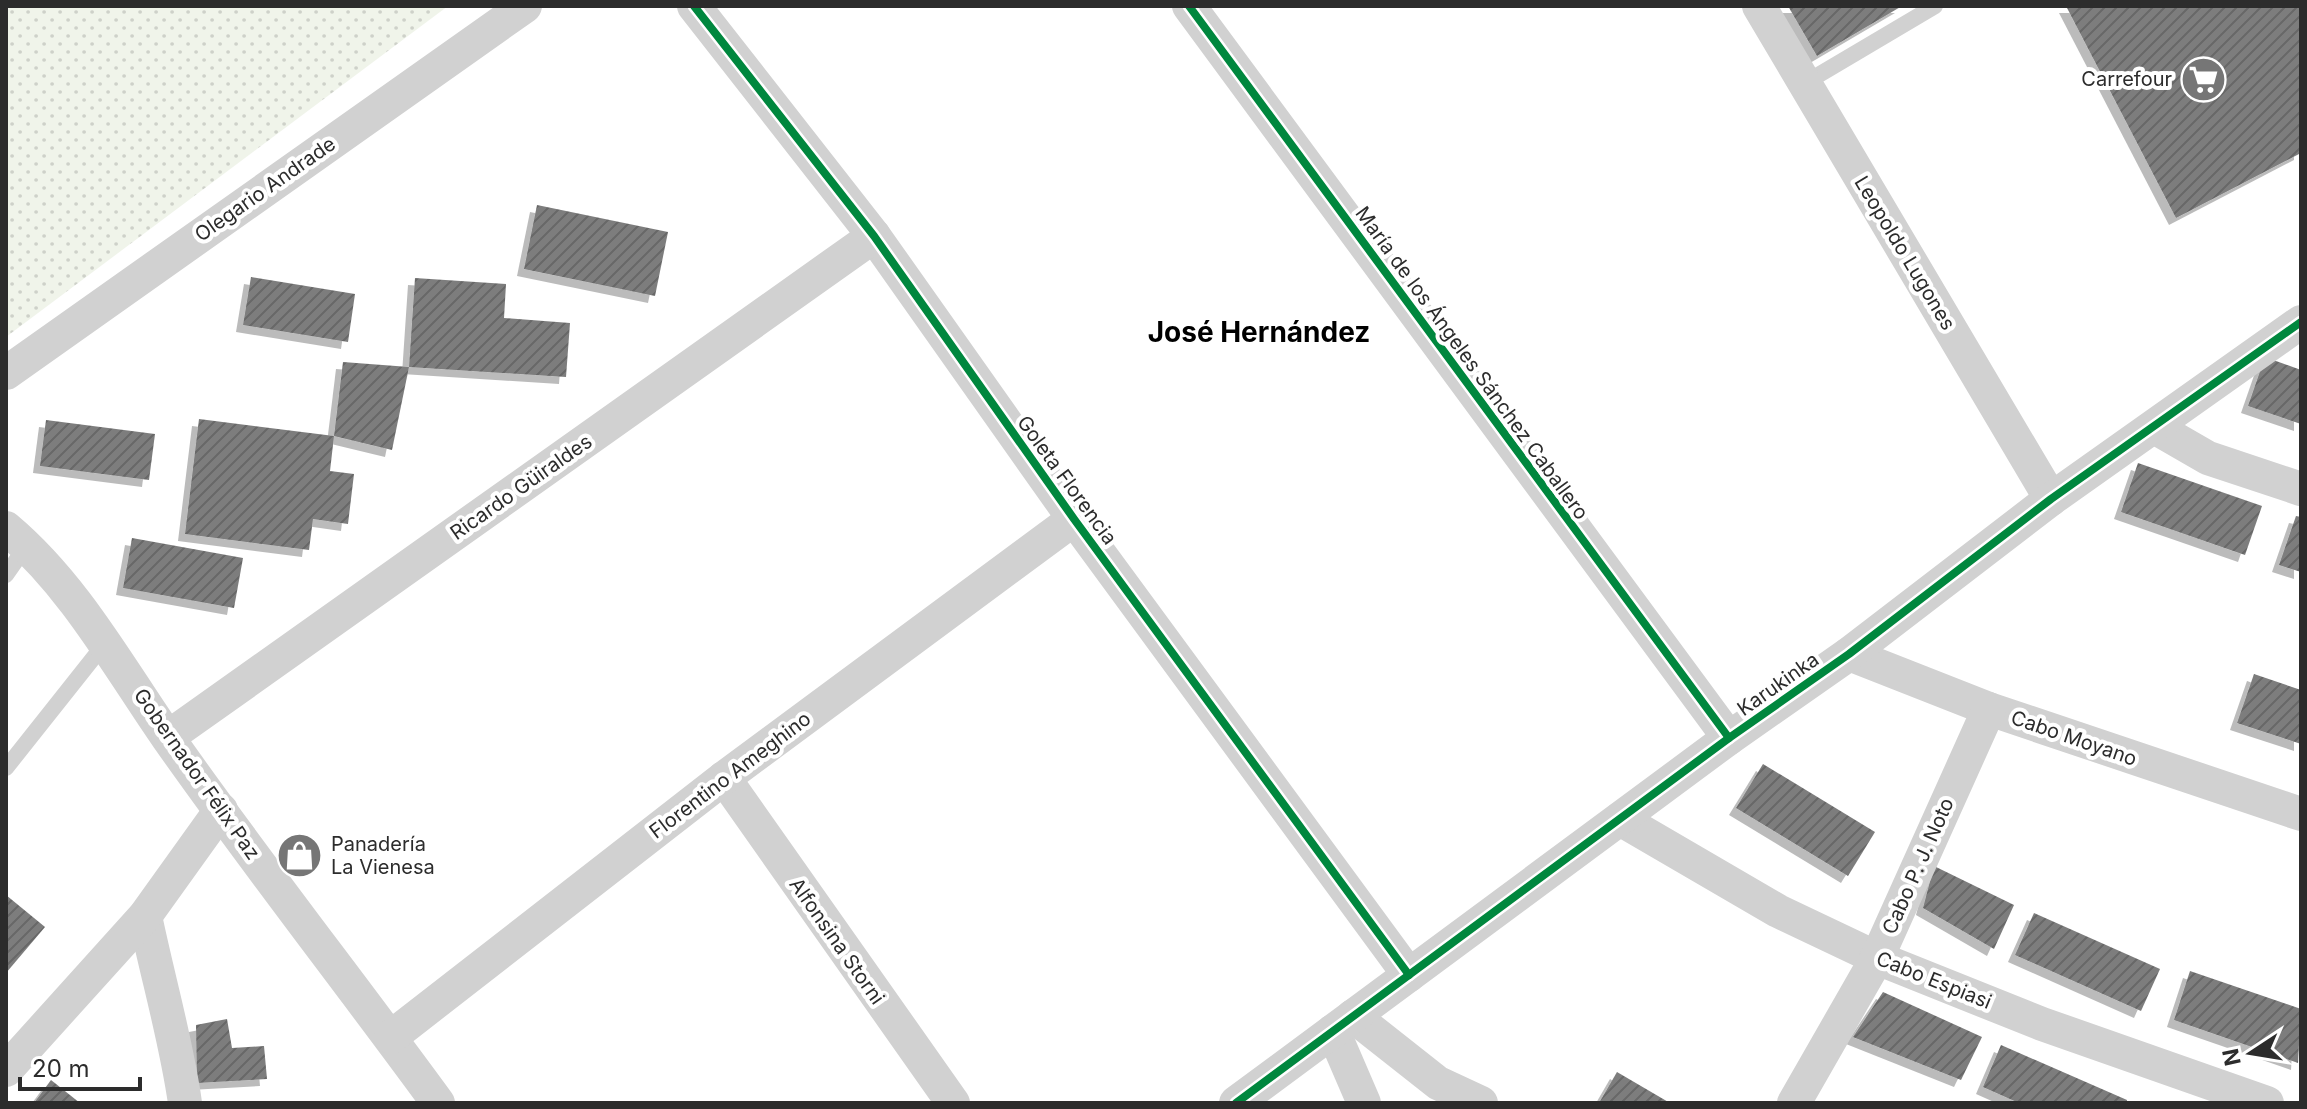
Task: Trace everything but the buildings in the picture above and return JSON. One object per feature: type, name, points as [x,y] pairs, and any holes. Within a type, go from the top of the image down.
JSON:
[{"type":"street","name":"Olegario Andrade","points":[[6,373],[525,6]]},
{"type":"street","name":"Goleta Florencia","points":[[694,6],[874,236],[1074,519],[1409,975]]},
{"type":"street","name":"María de los Ángeles Sánchez Caballero","points":[[1189,6],[1729,738]]},
{"type":"street","name":"Leopoldo Lugones","points":[[1759,6],[2051,499]]},
{"type":"street","name":"Ricardo Güiraldes","points":[[168,737],[874,236]]},
{"type":"street","name":"Karukinka","points":[[1236,1103],[1729,738],[1849,654],[2051,499],[2156,428],[2301,322]]},
{"type":"street","points":[[2156,428],[2208,458],[2301,489]]},
{"type":"street","name":"Florentino Ameghino","points":[[391,1037],[724,778],[1074,519]]},
{"type":"street","name":"Gobernador Félix Paz","points":[[16,537],[106,642],[168,737],[438,1103]]},
{"type":"street","name":"Cabo Moyano","points":[[1849,654],[1989,709],[2301,814]]},
{"type":"street","name":"Cabo P. J. Noto","points":[[1794,1103],[1877,958],[1989,709]]},
{"type":"street","name":"Alfonsina Storni","points":[[724,778],[953,1103]]},
{"type":"street","points":[[6,1070],[145,916],[221,810]]},
{"type":"street","name":"Cabo Espiasi","points":[[1620,819],[1778,911],[1877,958],[2042,1024],[2267,1103]]},
{"type":"street","points":[[145,916],[162,998],[177,1042],[185,1103]]},
{"type":"street","points":[[1343,1024],[1364,1103]]},
{"type":"street","points":[[1343,1024],[1438,1083],[1481,1103]]},
{"type":"lane","points":[[1805,83],[1935,6]]},
{"type":"lane","points":[[6,575],[16,537]]},
{"type":"lane","points":[[6,768],[106,642]]},
{"type":"shaded area","points":[[6,6],[448,6],[6,337]]},
{"type":"cycle path","points":[[694,6],[874,236],[1074,519],[1409,975]]},
{"type":"cycle path","points":[[1189,6],[1729,738]]},
{"type":"cycle path","points":[[1236,1103],[1729,738],[1849,654],[2051,499],[2301,322]]},
{"type":"place","name":"Carrefour","points":[[2203,79]]},
{"type":"place","name":"Panadería La Vienesa","points":[[300,856]]},
{"type":"district","name":"José Hernández","points":[[1259,332]]}]
